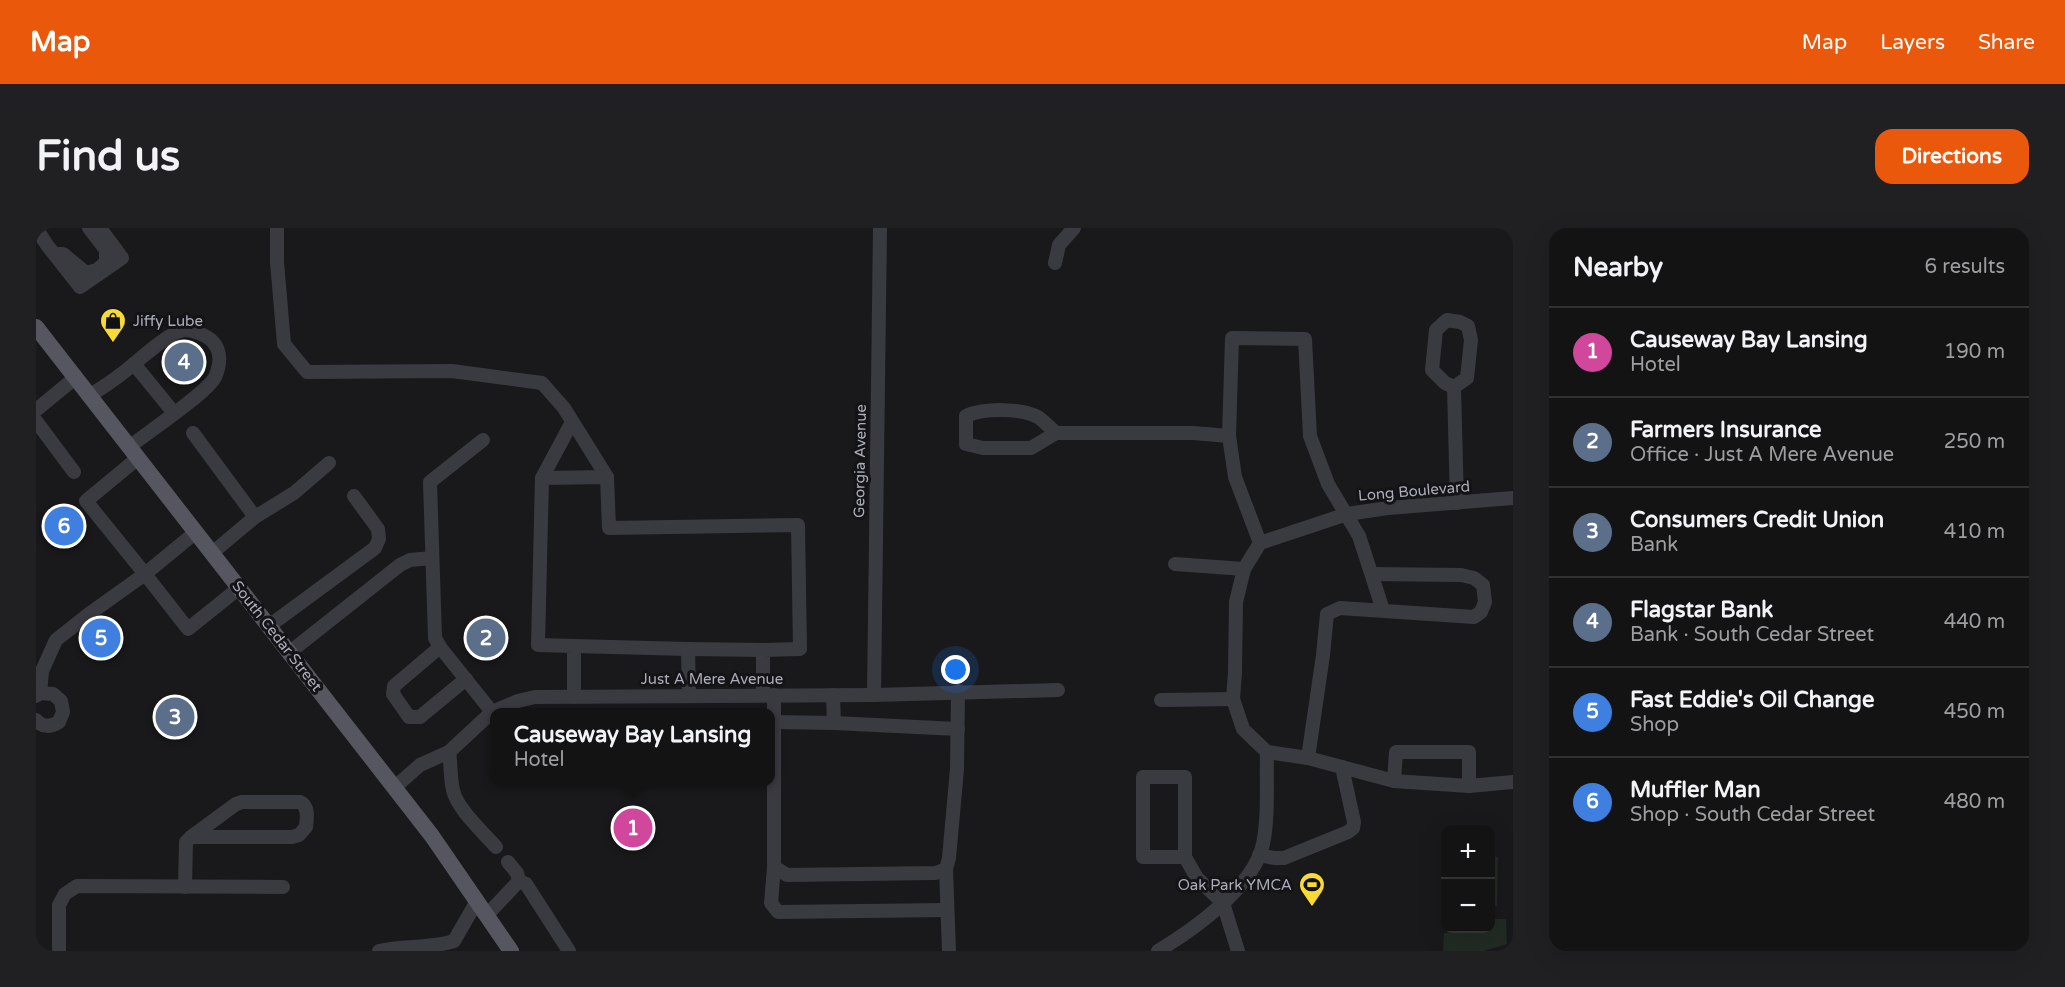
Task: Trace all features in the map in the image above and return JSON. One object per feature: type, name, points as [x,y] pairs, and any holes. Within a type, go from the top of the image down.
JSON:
[{"type":"main road","name":"South Cedar Street","points":[[37,332],[134,452],[395,787],[458,872],[511,951]]},
{"type":"street","points":[[36,228],[46,251],[80,287],[122,258],[100,228]]},
{"type":"street","points":[[46,251],[63,254],[86,273],[97,270],[106,262],[106,250],[89,228]]},
{"type":"street","points":[[277,228],[277,262],[284,344],[307,372],[452,371],[542,383],[564,408],[607,477],[609,528],[798,525],[800,649],[538,645],[542,478],[572,422]]},
{"type":"street","name":"Georgia Avenue","points":[[873,695],[880,228]]},
{"type":"street","points":[[1055,263],[1059,245],[1074,228]]},
{"type":"street","points":[[1447,320],[1468,326],[1471,340],[1467,378],[1454,387],[1445,383],[1432,370],[1436,330],[1447,320]]},
{"type":"street","points":[[89,396],[171,336],[184,330],[198,333],[213,341],[220,361],[214,378],[174,413],[87,501],[188,629],[239,588]]},
{"type":"street","points":[[1383,610],[1359,536],[1328,484],[1310,436],[1305,339],[1232,338],[1229,436],[1235,477],[1260,543],[1244,569],[1236,603],[1233,699],[1243,729],[1267,752],[1308,758],[1394,781],[1469,786],[1513,782]]},
{"type":"street","points":[[134,364],[174,413]]},
{"type":"street","points":[[36,410],[75,378]]},
{"type":"street","points":[[1454,387],[1457,503]]},
{"type":"street","points":[[1056,433],[1038,417],[1018,411],[977,411],[966,416],[966,444],[983,448],[1031,448],[1056,433],[1193,433],[1229,436]]},
{"type":"street","points":[[37,425],[74,472]]},
{"type":"street","points":[[193,433],[255,517]]},
{"type":"street","points":[[483,440],[430,482],[435,638],[490,709]]},
{"type":"street","points":[[212,553],[255,517],[294,493],[329,463]]},
{"type":"street","points":[[542,478],[607,477]]},
{"type":"street","points":[[269,626],[375,548],[380,539],[378,529],[354,496]]},
{"type":"street","name":"Long Boulevard","points":[[1260,543],[1347,514],[1388,508],[1513,498]]},
{"type":"street","points":[[36,720],[43,726],[49,726],[59,722],[63,712],[61,701],[57,697],[52,694],[38,694],[42,671],[56,640],[146,574],[196,532]]},
{"type":"street","points":[[290,652],[400,565],[410,560],[432,558]]},
{"type":"street","points":[[1175,564],[1244,569]]},
{"type":"street","points":[[1308,758],[1327,614],[1340,608],[1473,617],[1481,612],[1485,602],[1484,585],[1473,578],[1461,575],[1372,574]]},
{"type":"street","points":[[574,646],[574,696]]},
{"type":"street","points":[[441,647],[394,686],[393,694],[409,717],[420,717],[466,679]]},
{"type":"street","points":[[688,649],[688,696]]},
{"type":"street","points":[[763,650],[771,708]]},
{"type":"street","name":"Just A Mere Avenue","points":[[501,708],[535,697],[873,695],[1058,690]]},
{"type":"street","points":[[949,951],[946,869],[957,770],[958,691]]},
{"type":"street","points":[[833,695],[834,723]]},
{"type":"street","points":[[1161,700],[1233,699]]},
{"type":"street","name":"Just A Mere Avenue","points":[[395,787],[420,765],[449,752],[490,714]]},
{"type":"street","points":[[775,722],[958,729]]},
{"type":"street","points":[[449,752],[453,789],[458,804],[496,847]]},
{"type":"street","points":[[1158,951],[1211,915],[1239,888],[1255,866],[1263,846],[1267,752]]},
{"type":"street","points":[[1394,781],[1396,752],[1469,752],[1469,786]]},
{"type":"street","points":[[1259,855],[1284,858],[1353,828],[1354,822],[1342,767]]},
{"type":"street","points":[[1185,857],[1143,857],[1143,777],[1185,777],[1185,857],[1197,878],[1223,903],[1238,951]]},
{"type":"street","points":[[774,786],[774,867],[771,903],[778,912],[947,910]]},
{"type":"street","points":[[185,887],[186,842],[191,837],[228,808],[242,802],[300,802],[306,809],[306,827],[299,835],[292,837],[191,837]]},
{"type":"street","points":[[508,862],[517,873],[519,881]]},
{"type":"street","points":[[774,867],[787,875],[936,873],[946,869]]},
{"type":"street","points":[[379,951],[398,947],[455,946],[482,908],[519,881]]},
{"type":"street","points":[[519,881],[526,884],[569,951]]},
{"type":"street","points":[[59,951],[59,905],[65,894],[77,886],[284,887]]},
{"type":"shaded area","points":[[1495,857],[1498,857],[1497,906],[1495,906]]},
{"type":"shaded area","points":[[1495,919],[1506,919],[1507,944],[1484,951],[1443,951],[1444,933],[1495,933]]},
{"type":"place","name":"Jiffy Lube","points":[[113,344]]},
{"type":"place","name":"Flagstar Bank","points":[[184,362]]},
{"type":"place","name":"Muffler Man","points":[[64,526]]},
{"type":"place","name":"Fast Eddie's Oil Change","points":[[101,638]]},
{"type":"place","name":"Farmers Insurance","points":[[486,638]]},
{"type":"place","name":"Consumers Credit Union","points":[[175,717]]},
{"type":"place","name":"Causeway Bay Lansing","points":[[633,828]]},
{"type":"place","name":"Oak Park YMCA","points":[[1312,908]]}]
